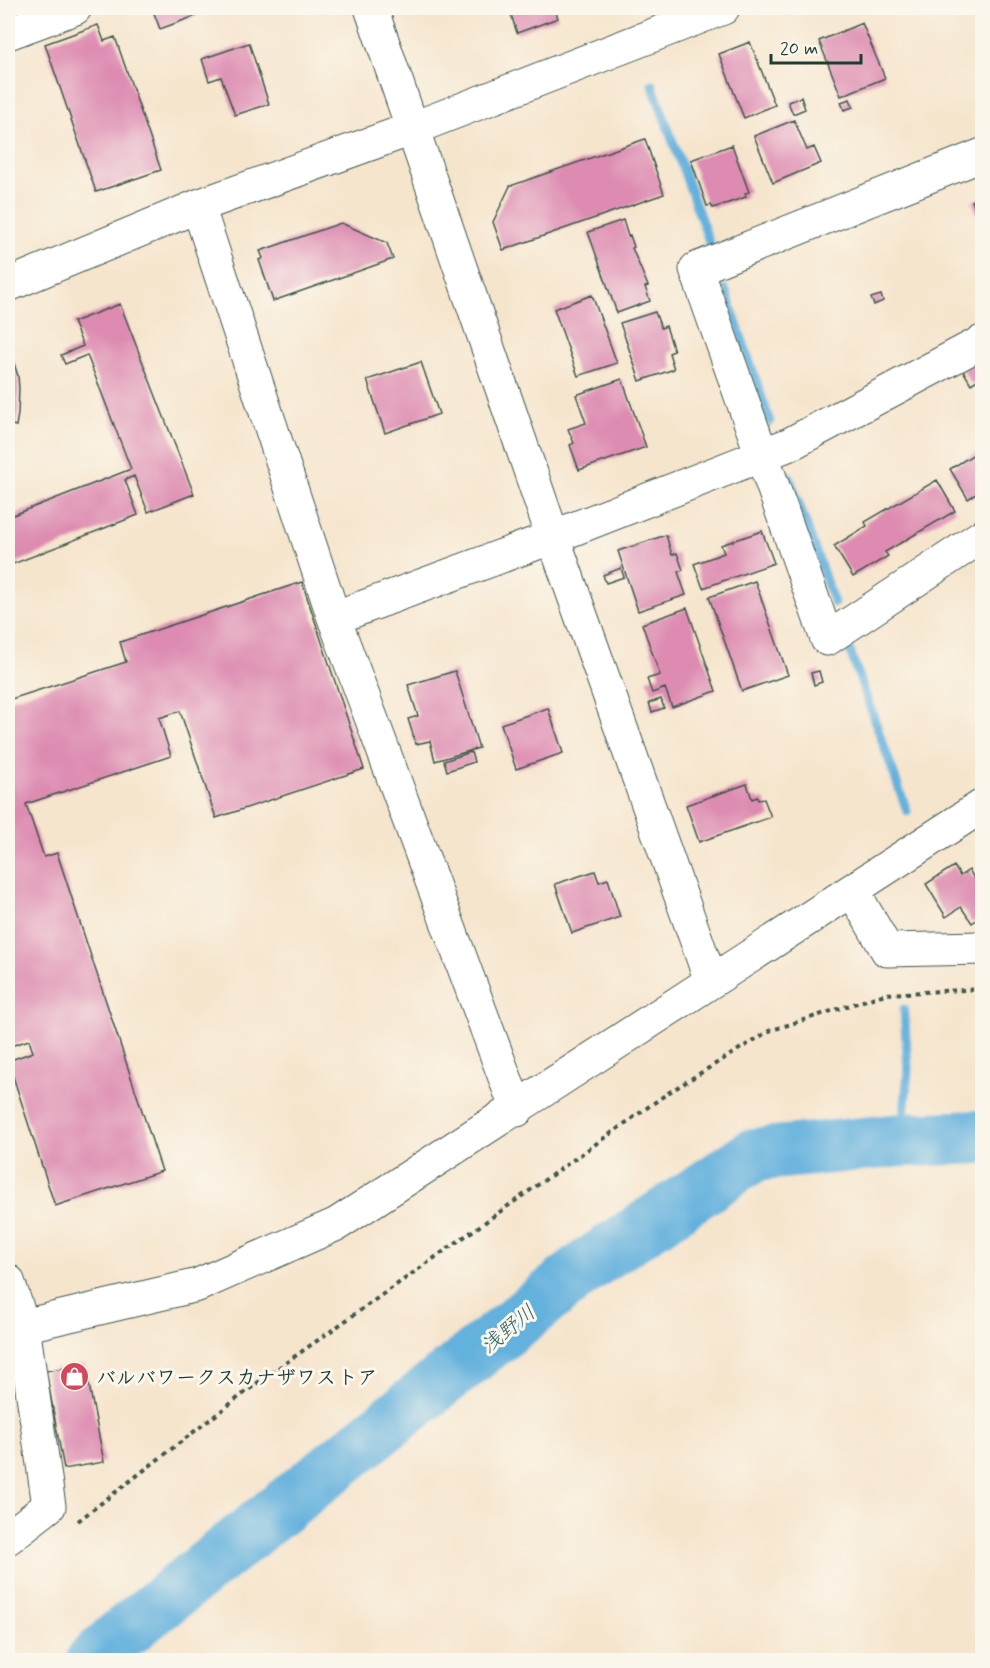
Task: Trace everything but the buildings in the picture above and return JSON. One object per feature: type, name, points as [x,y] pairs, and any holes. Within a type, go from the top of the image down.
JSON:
[{"type":"street","points":[[8,33],[75,8]]},
{"type":"street","points":[[371,8],[553,537],[711,981]]},
{"type":"street","points":[[8,285],[198,206],[414,128],[723,8]]},
{"type":"street","points":[[982,155],[696,269],[827,639],[982,536]]},
{"type":"street","points":[[198,206],[334,618],[517,1110]]},
{"type":"street","points":[[334,618],[553,537],[790,444],[982,342]]},
{"type":"street","points":[[15,1327],[198,1285],[337,1224],[517,1110],[711,981],[982,807]]},
{"type":"street","points":[[853,891],[887,950],[982,948]]},
{"type":"street","points":[[8,1281],[49,1506],[12,1553]]},
{"type":"path","points":[[69,1528],[270,1374],[668,1092],[769,1031],[885,994],[982,989]]},
{"type":"path","points":[[8,1575],[12,1553]]},
{"type":"waterway","points":[[652,84],[711,247]]},
{"type":"waterway","points":[[725,289],[770,422]]},
{"type":"waterway","points":[[789,476],[834,603]]},
{"type":"waterway","points":[[849,648],[907,811]]},
{"type":"waterway","points":[[902,1140],[908,1069],[904,1009]]},
{"type":"waterway","name":"浅野川","points":[[93,1660],[122,1634],[591,1263],[754,1155],[902,1140],[982,1137]]},
{"type":"place","name":"バルバワークスカナザワストア","points":[[75,1377]]}]
